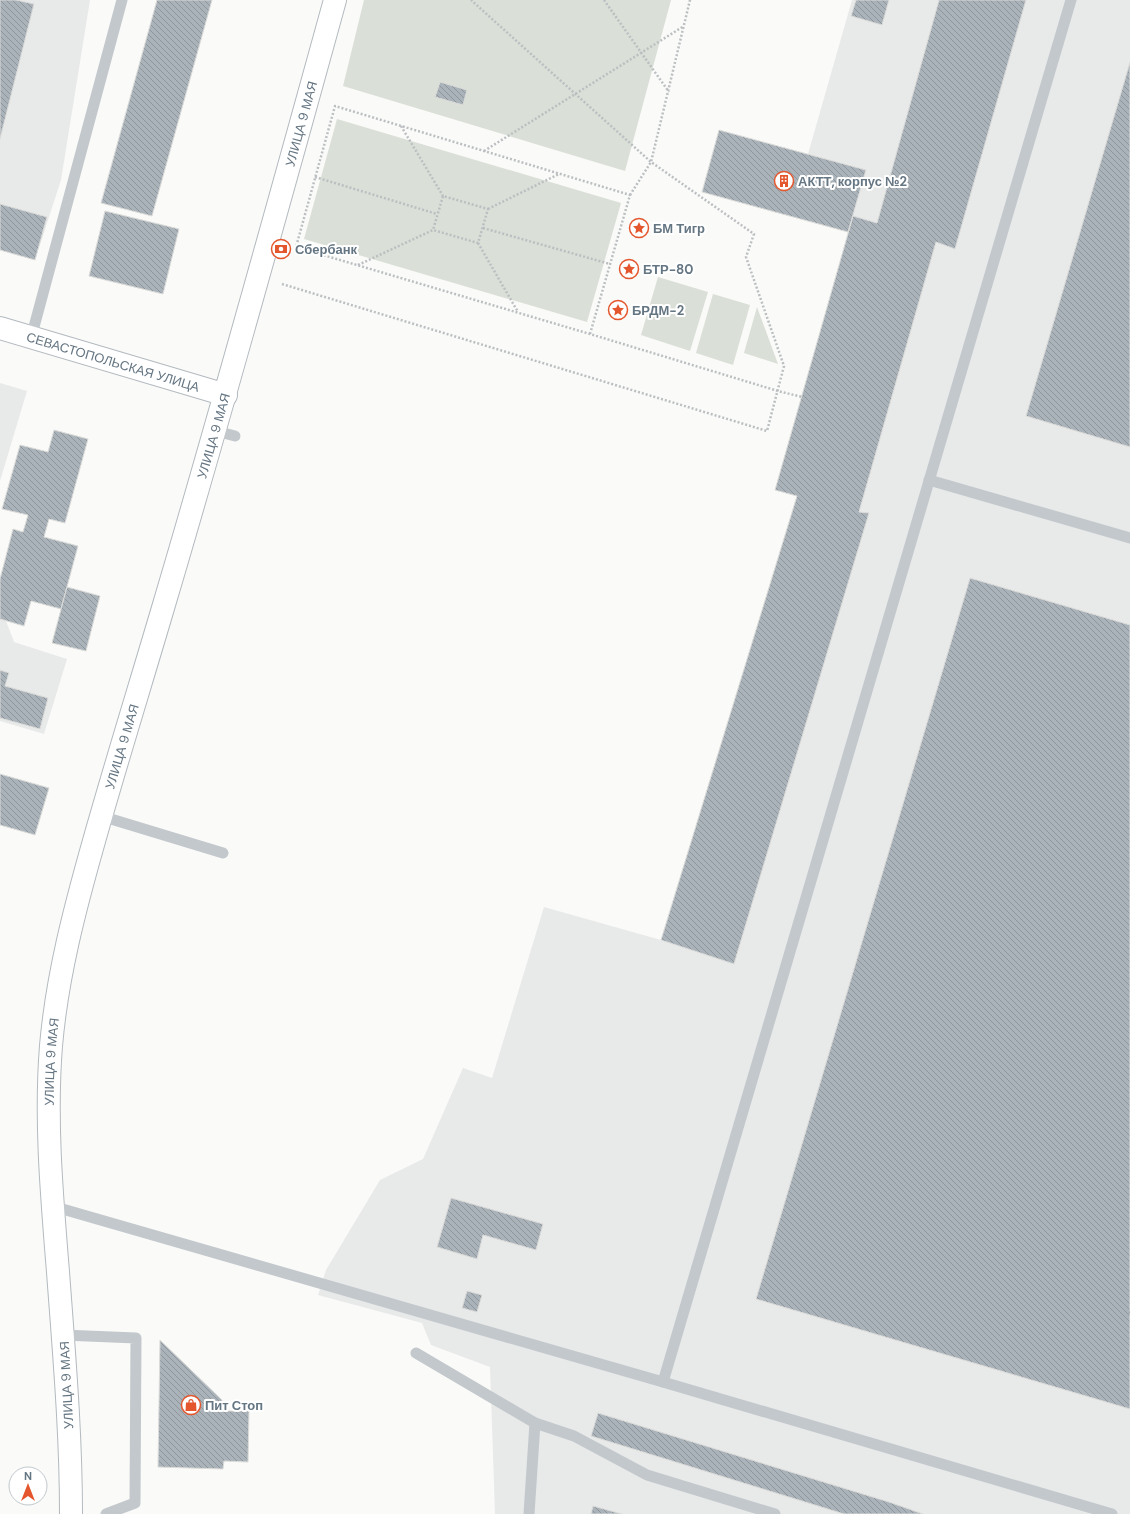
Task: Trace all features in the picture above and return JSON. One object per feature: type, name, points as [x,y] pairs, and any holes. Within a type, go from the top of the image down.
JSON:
[{"type":"main road","name":"УЛИЦА 9 МАЯ","points":[[71,1514],[71,1474],[63,1335],[52,1206],[49,1108],[51,1046],[60,974],[76,904],[101,816],[225,434],[226,395],[335,0]]},
{"type":"main road","name":"СЕВАСТОПОЛЬСКАЯ УЛИЦА","points":[[0,328],[226,395]]},
{"type":"lane","points":[[31,338],[122,0]]},
{"type":"lane","points":[[663,1382],[1071,0]]},
{"type":"lane","points":[[929,480],[1130,538]]},
{"type":"lane","points":[[101,816],[223,853]]},
{"type":"lane","points":[[52,1206],[663,1382],[1112,1514]]},
{"type":"lane","points":[[63,1335],[136,1338],[135,1503],[106,1514]]},
{"type":"lane","points":[[416,1353],[535,1424],[574,1436],[647,1475],[775,1514]]},
{"type":"lane","points":[[530,1514],[535,1424]]},
{"type":"path","points":[[259,277],[767,431],[784,366],[746,257],[754,234],[651,162],[471,0]]},
{"type":"path","points":[[604,0],[669,92]]},
{"type":"path","points":[[590,334],[630,195],[651,162],[690,0]]},
{"type":"path","points":[[484,151],[576,95],[684,26]]},
{"type":"path","points":[[630,195],[335,106],[296,247],[802,397]]},
{"type":"path","points":[[400,126],[443,196],[488,209],[559,174]]},
{"type":"path","points":[[315,177],[437,214]]},
{"type":"path","points":[[433,230],[443,196]]},
{"type":"path","points":[[478,243],[488,209]]},
{"type":"path","points":[[483,228],[610,264]]},
{"type":"path","points":[[357,265],[433,230],[478,243],[518,313]]},
{"type":"shaded area","points":[[0,0],[90,0],[61,180],[35,260],[0,250]]},
{"type":"shaded area","points":[[364,0],[671,0],[625,171],[343,86]]},
{"type":"shaded area","points":[[852,0],[1130,0],[1130,1514],[495,1514],[490,1367],[431,1345],[422,1323],[318,1295],[326,1270],[380,1180],[423,1159],[463,1068],[492,1078],[544,907],[661,940],[797,496],[775,490],[866,170],[808,154]]},
{"type":"shaded area","points":[[337,119],[621,203],[587,322],[304,239]]},
{"type":"shaded area","points":[[658,277],[708,292],[690,351],[641,335]]},
{"type":"shaded area","points":[[713,294],[750,305],[733,365],[696,353]]},
{"type":"shaded area","points":[[757,307],[778,364],[744,353]]},
{"type":"shaded area","points":[[0,383],[27,391],[0,481]]},
{"type":"shaded area","points":[[0,619],[6,621],[14,642],[67,659],[44,734],[0,721]]},
{"type":"building","points":[[0,0],[16,0],[34,4],[0,139]]},
{"type":"building","points":[[157,0],[212,0],[152,216],[101,203]]},
{"type":"building","points":[[856,0],[889,0],[882,25],[851,16]]},
{"type":"building","points":[[939,0],[1026,0],[955,249],[936,242],[859,512],[869,513],[734,964],[661,940],[797,496],[775,490],[853,216],[877,223]]},
{"type":"building","points":[[1130,62],[1130,447],[1026,416]]},
{"type":"building","points":[[440,82],[467,90],[463,105],[435,97]]},
{"type":"building","name":"АКТТ, корпус №2","points":[[719,130],[866,170],[848,232],[702,192]]},
{"type":"building","points":[[0,204],[47,217],[35,260],[0,250]]},
{"type":"building","points":[[105,211],[179,229],[163,294],[89,276]]},
{"type":"building","points":[[54,430],[88,439],[65,523],[49,519],[44,537],[78,546],[61,609],[31,601],[24,626],[0,619],[0,579],[13,529],[23,532],[28,515],[2,509],[20,445],[48,452]]},
{"type":"building","points":[[970,578],[1130,625],[1130,1409],[756,1299]]},
{"type":"building","points":[[67,587],[100,596],[86,651],[52,643]]},
{"type":"building","points":[[0,670],[9,673],[5,686],[48,698],[40,729],[0,718]]},
{"type":"building","points":[[0,774],[49,788],[35,835],[0,825]]},
{"type":"building","points":[[451,1198],[543,1224],[536,1250],[483,1235],[477,1259],[437,1247]]},
{"type":"building","points":[[467,1291],[482,1295],[477,1312],[462,1308]]},
{"type":"building","name":"Пит Стоп","points":[[160,1340],[222,1400],[222,1411],[249,1411],[248,1462],[224,1461],[223,1469],[158,1467]]},
{"type":"building","points":[[598,1413],[889,1502],[923,1514],[844,1514],[591,1436]]},
{"type":"building","points":[[593,1506],[622,1514],[591,1514]]},
{"type":"place","name":"АКТТ, корпус №2","points":[[784,181]]},
{"type":"place","name":"БМ Тигр","points":[[639,228]]},
{"type":"place","name":"Сбербанк","points":[[281,249]]},
{"type":"place","name":"БТР-80","points":[[629,269]]},
{"type":"place","name":"БРДМ-2","points":[[618,310]]},
{"type":"place","name":"Пит Стоп","points":[[191,1405]]}]
